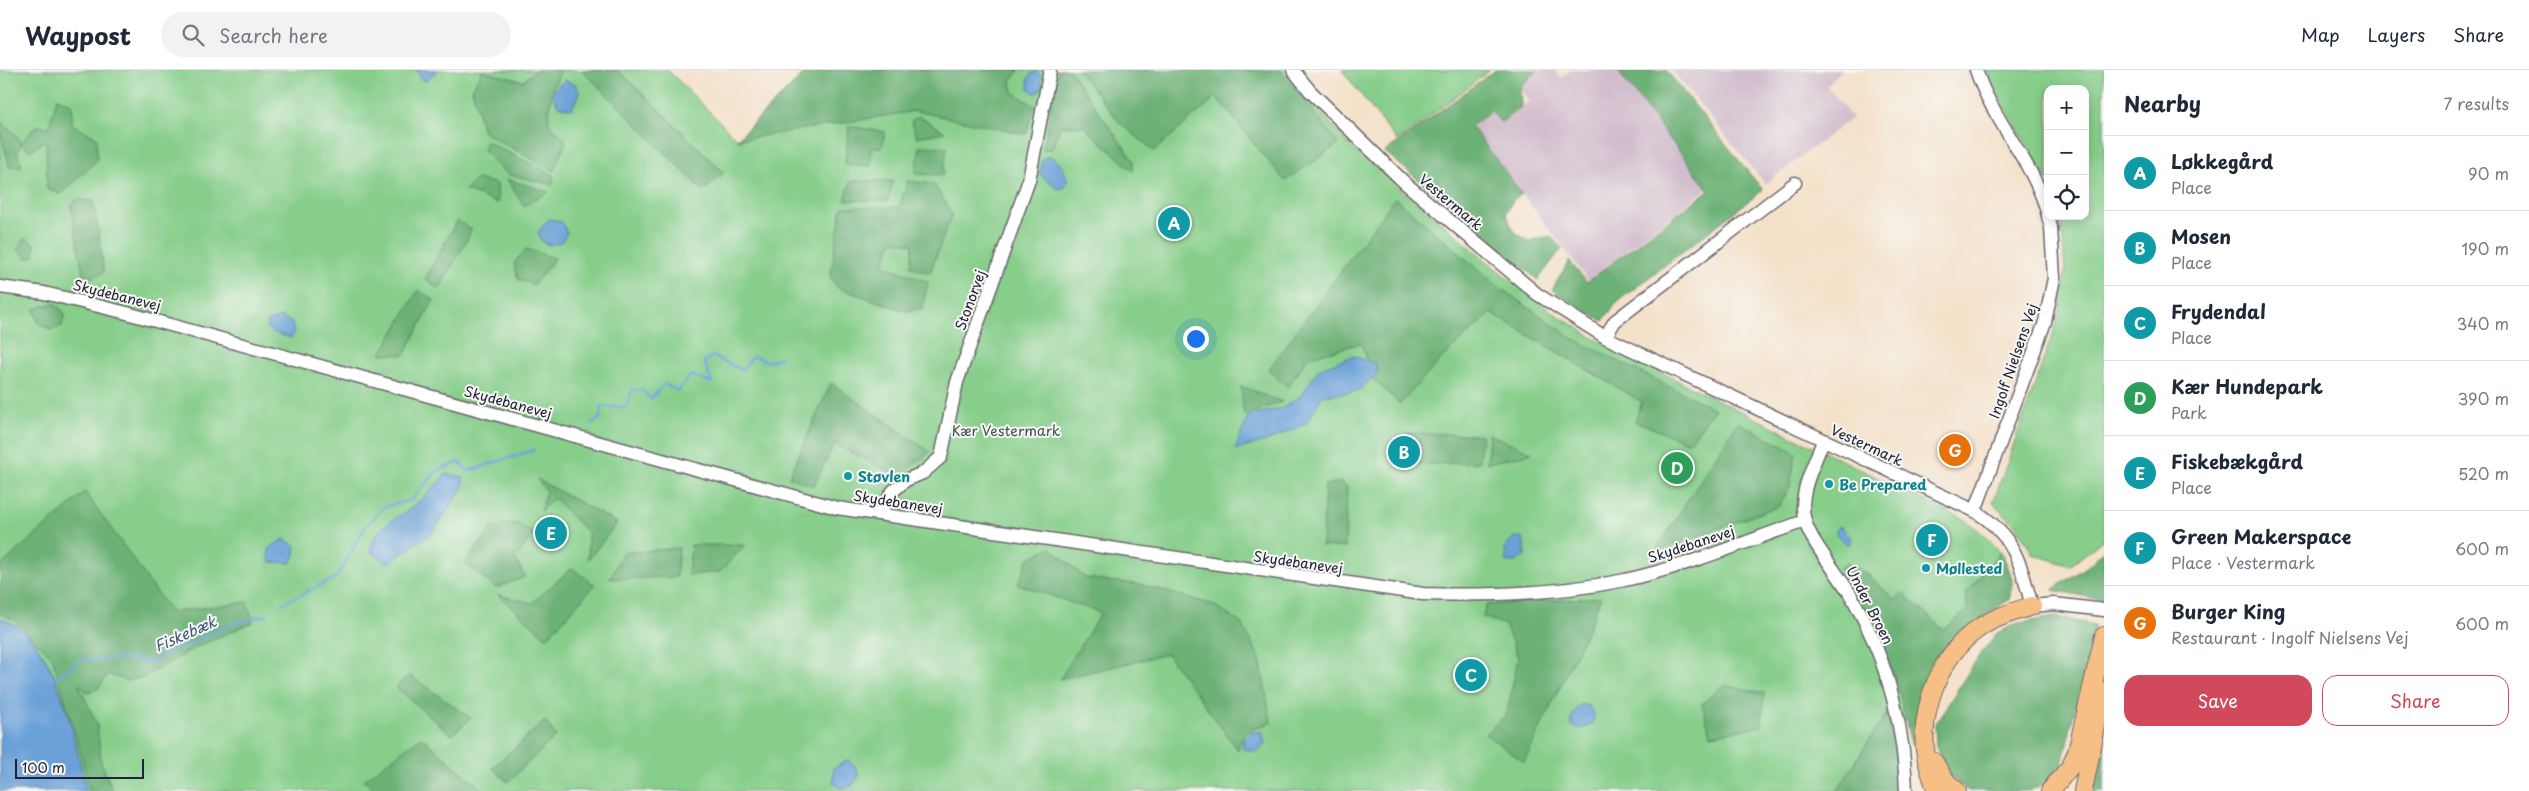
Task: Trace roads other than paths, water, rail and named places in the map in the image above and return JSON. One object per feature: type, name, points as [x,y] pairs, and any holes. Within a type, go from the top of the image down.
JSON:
[{"type":"highway","points":[[1937,791],[1927,761],[1926,731],[1927,713],[1938,678],[1961,643],[1978,629],[1998,617],[2032,606]]},
{"type":"highway","points":[[2050,791],[2070,767],[2077,752],[2104,636]]},
{"type":"highway","points":[[2083,791],[2104,684]]},
{"type":"highway","points":[[1926,731],[1935,765],[1944,779],[1957,791]]},
{"type":"street","name":"Stonorvej","points":[[879,514],[893,491],[906,480],[922,473],[941,457],[957,382],[1029,180],[1050,70]]},
{"type":"street","name":"Vestermark","points":[[1293,70],[1310,91],[1412,189],[1536,294],[1605,337],[1975,511],[1992,522],[2004,534],[2016,554],[2032,606]]},
{"type":"street","name":"Ingolf Nielsens Vej","points":[[1976,70],[1983,90],[2032,173],[2044,205]]},
{"type":"street","points":[[1605,337],[1614,321],[1795,183]]},
{"type":"street","name":"Ingolf Nielsens Vej","points":[[1975,511],[2045,322],[2054,278],[2049,220]]},
{"type":"street","name":"Skydebanevej","points":[[0,287],[44,293],[123,312],[837,508],[1367,587],[1423,594],[1474,596],[1575,589],[1622,580],[1701,558],[1805,521]]},
{"type":"street","name":"Under Broen","points":[[1823,441],[1806,488],[1803,502],[1805,521],[1812,537],[1854,600],[1876,644],[1899,723],[1905,766],[1906,791]]},
{"type":"street","points":[[2032,606],[2054,604],[2098,609]]},
{"type":"water","points":[[416,70],[437,70],[427,81],[422,80]]},
{"type":"water","points":[[1038,72],[1042,77],[1042,87],[1036,94],[1029,89],[1028,79],[1032,73]]},
{"type":"water","points":[[564,80],[575,84],[580,93],[572,109],[558,106],[553,96],[555,89]]},
{"type":"water","points":[[1047,156],[1055,159],[1063,168],[1068,180],[1064,188],[1058,189],[1040,174],[1042,160]]},
{"type":"water","points":[[549,219],[562,222],[567,233],[561,242],[550,245],[542,242],[538,232]]},
{"type":"water","points":[[282,317],[292,323],[294,332],[291,338],[271,332],[267,328],[268,321]]},
{"type":"water","points":[[1354,356],[1376,364],[1377,374],[1358,391],[1322,396],[1307,423],[1267,441],[1235,450],[1248,416],[1283,408],[1302,395],[1318,369]]},
{"type":"water","points":[[446,474],[463,477],[463,488],[432,533],[388,563],[371,552],[376,535],[381,529],[415,505]]},
{"type":"water","points":[[1839,527],[1842,527],[1851,538],[1851,543],[1847,545],[1835,533]]},
{"type":"water","points":[[1514,537],[1523,538],[1526,554],[1516,562],[1506,562],[1505,548]]},
{"type":"water","points":[[284,539],[296,546],[295,555],[291,563],[269,562],[269,548]]},
{"type":"water","points":[[0,618],[20,629],[37,646],[50,667],[69,718],[87,791],[0,791]]},
{"type":"water","points":[[1581,704],[1589,706],[1594,715],[1593,724],[1581,729],[1572,726],[1572,720]]},
{"type":"water","points":[[1262,731],[1265,744],[1257,752],[1243,749],[1243,740],[1251,732]]},
{"type":"water","points":[[848,760],[856,767],[859,776],[852,786],[840,788],[833,782],[834,768]]},
{"type":"waterway","name":"Fiskebæk","points":[[591,424],[600,418],[602,406],[626,407],[632,390],[642,390],[651,399],[664,384],[678,391],[691,375],[712,383],[704,361],[713,356],[742,370],[753,356],[769,362],[781,357]]},
{"type":"waterway","name":"Fiskebæk","points":[[282,604],[337,577],[365,527],[384,507],[411,500],[437,471],[459,462],[468,471],[534,450]]},
{"type":"waterway","name":"Fiskebæk","points":[[56,678],[81,660],[131,659],[150,662],[237,622],[267,615]]},
{"type":"place","name":"Løkkegård","points":[[1174,223]]},
{"type":"place","name":"Burger King","points":[[1955,450]]},
{"type":"place","name":"Mosen","points":[[1404,452]]},
{"type":"place","name":"Kær Hundepark","points":[[1677,468]]},
{"type":"place","name":"Støvlen","points":[[848,476]]},
{"type":"place","name":"Be Prepared","points":[[1829,484]]},
{"type":"place","name":"Fiskebækgård","points":[[551,533]]},
{"type":"place","name":"Green Makerspace","points":[[1932,540]]},
{"type":"place","name":"Møllested","points":[[1926,568]]},
{"type":"place","name":"Frydendal","points":[[1471,675]]},
{"type":"park label","name":"Kær Vestermark","points":[[1006,430]]}]
